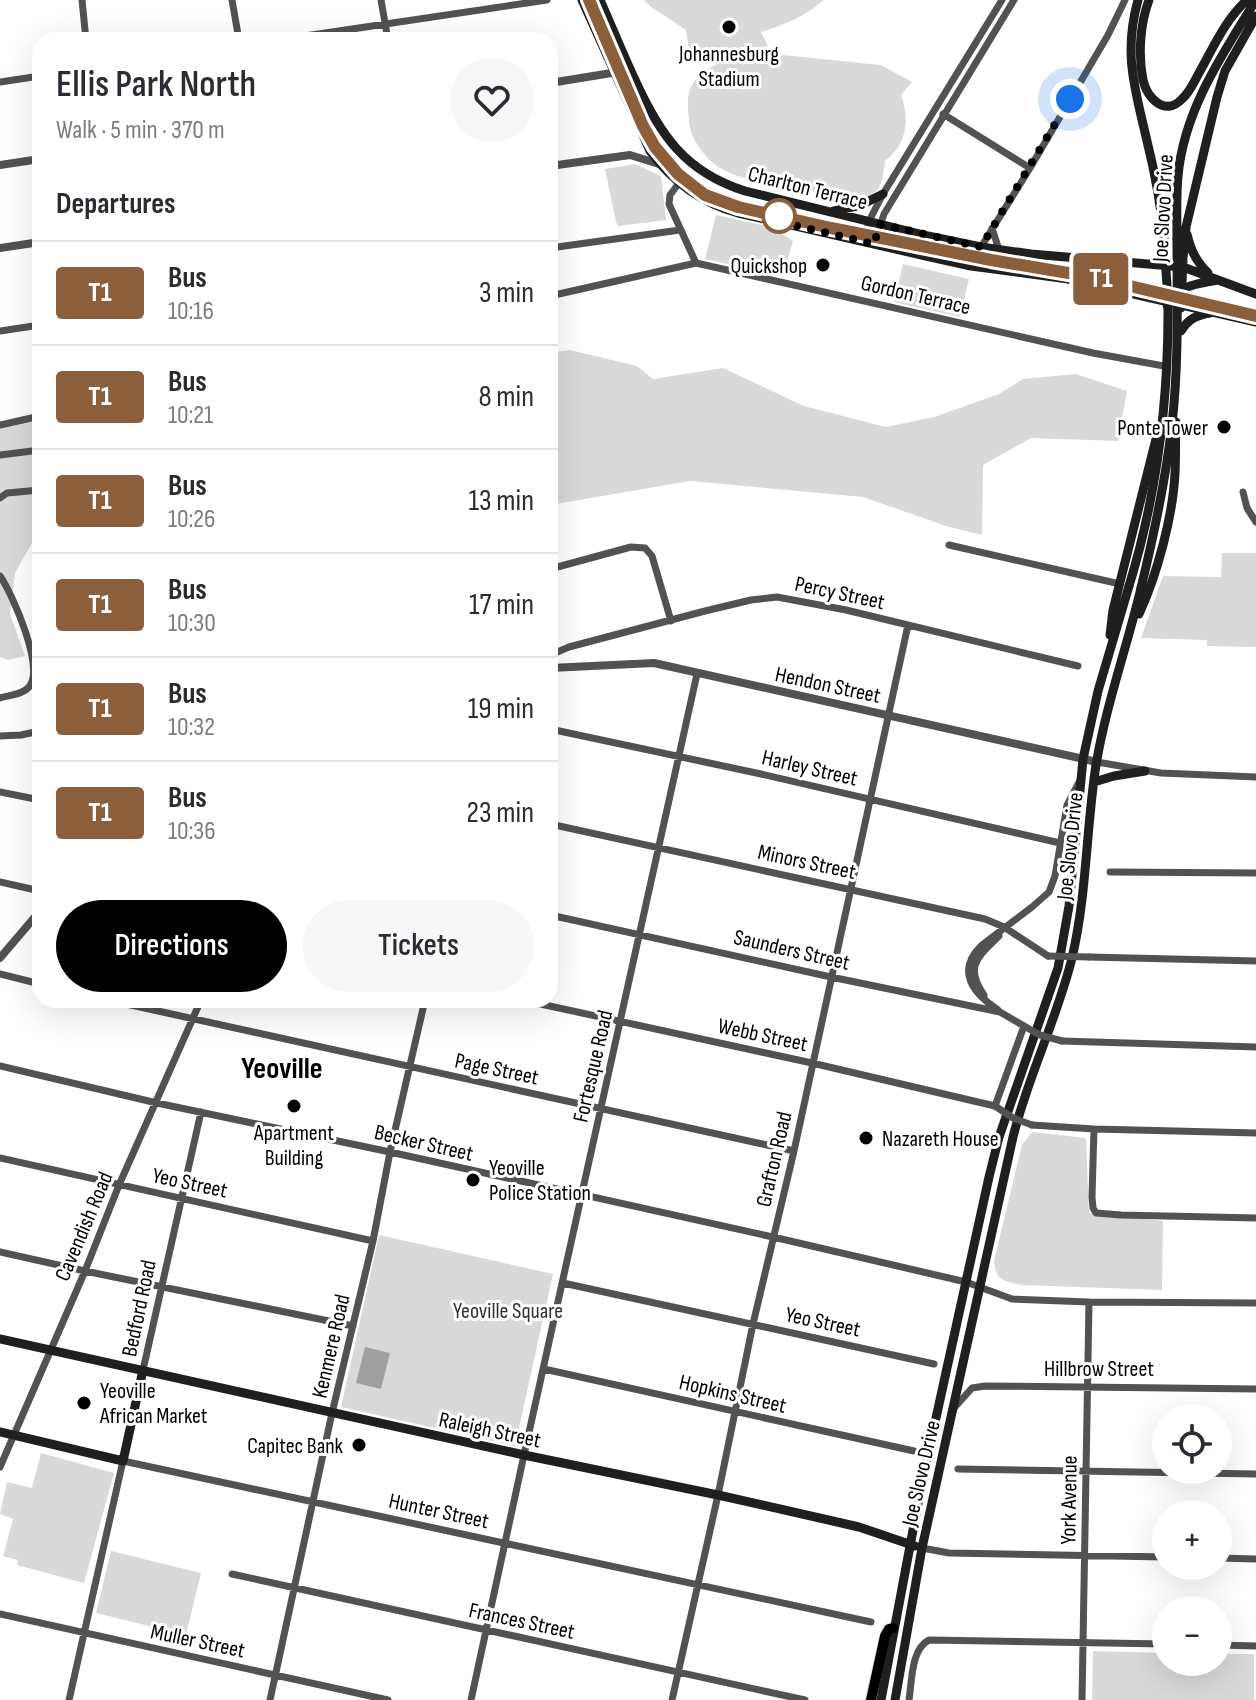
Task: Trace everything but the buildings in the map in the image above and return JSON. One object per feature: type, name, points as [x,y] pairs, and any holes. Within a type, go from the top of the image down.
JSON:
[{"type":"main road","name":"Charlton Terrace","points":[[582,0],[644,140],[660,164],[679,183],[702,199],[726,209],[971,266],[1068,279],[1256,322]]},
{"type":"main road","name":"Charlton Terrace","points":[[600,0],[656,123],[673,147],[701,171],[733,187],[981,247],[1183,267],[1256,294]]},
{"type":"main road","name":"Joe Slovo Drive","points":[[881,1700],[909,1543],[979,1218],[999,1137],[1058,968],[1069,906],[1083,759],[1124,585],[1148,504],[1162,421],[1168,312],[1164,239],[1154,171],[1131,73],[1131,41],[1138,0]]},
{"type":"main road","points":[[1149,0],[1142,34],[1142,72],[1149,96],[1157,104],[1169,106],[1180,102],[1188,93],[1220,35],[1236,10],[1247,0]]},
{"type":"main road","name":"Joe Slovo Drive","points":[[895,1700],[922,1548],[1017,1119],[1072,959],[1097,762],[1159,510],[1172,424],[1177,345],[1178,176],[1191,118],[1212,71],[1256,0]]},
{"type":"main road","points":[[1132,623],[1143,606],[1159,557],[1174,490],[1186,227],[1220,85],[1256,16]]},
{"type":"main road","points":[[830,211],[861,205],[883,194]]},
{"type":"main road","points":[[1186,227],[1196,260],[1217,278]]},
{"type":"main road","points":[[1124,585],[1157,437],[1167,301],[1175,292],[1217,278]]},
{"type":"main road","points":[[1181,331],[1194,317],[1213,312]]},
{"type":"main road","points":[[1094,782],[1145,771]]},
{"type":"main road","name":"Raleigh Street","points":[[0,1339],[718,1495],[859,1527],[922,1548]]},
{"type":"main road","name":"Bedford Road","points":[[123,1461],[143,1370]]},
{"type":"main road","name":"Hunter Street","points":[[0,1432],[123,1461]]},
{"type":"main road","points":[[871,1700],[885,1636],[893,1628]]},
{"type":"street","points":[[82,0],[85,32]]},
{"type":"street","points":[[232,0],[238,32]]},
{"type":"street","points":[[381,0],[386,32]]},
{"type":"street","points":[[335,32],[547,0]]},
{"type":"street","points":[[875,223],[945,116],[1014,0]]},
{"type":"street","points":[[981,247],[1108,35],[1125,0]]},
{"type":"street","points":[[869,243],[883,194],[1000,3],[1006,12]]},
{"type":"street","points":[[964,61],[974,65]]},
{"type":"street","points":[[558,82],[630,70]]},
{"type":"street","points":[[0,82],[32,77]]},
{"type":"street","points":[[935,109],[1030,168]]},
{"type":"street","points":[[558,165],[630,155],[660,164]]},
{"type":"street","points":[[0,165],[32,160]]},
{"type":"street","points":[[558,294],[696,263],[669,201],[679,183]]},
{"type":"street","points":[[992,228],[999,250]]},
{"type":"street","points":[[558,247],[680,230]]},
{"type":"street","points":[[0,248],[32,243]]},
{"type":"street","name":"Gordon Terrace","points":[[696,263],[1093,353],[1164,366]]},
{"type":"street","points":[[0,331],[32,326]]},
{"type":"street","points":[[0,425],[32,418]]},
{"type":"street","points":[[0,455],[32,451]]},
{"type":"street","points":[[0,498],[7,493],[32,491]]},
{"type":"street","points":[[1243,492],[1247,508],[1256,522]]},
{"type":"street","points":[[949,545],[1124,585]]},
{"type":"street","points":[[558,567],[631,547],[645,548],[652,556],[671,621]]},
{"type":"street","points":[[0,576],[20,614],[32,663]]},
{"type":"street","name":"Percy Street","points":[[558,652],[751,600],[777,597],[846,610],[1078,666]]},
{"type":"street","name":"Grafton Road","points":[[672,1700],[908,625]]},
{"type":"street","name":"Hendon Street","points":[[558,668],[645,663],[664,665],[1097,762]]},
{"type":"street","name":"Fortesque Road","points":[[471,1700],[697,674]]},
{"type":"street","points":[[0,698],[26,690],[32,680]]},
{"type":"street","name":"Harley Street","points":[[558,731],[1060,843]]},
{"type":"street","points":[[0,736],[32,733]]},
{"type":"street","points":[[1097,762],[1145,771],[1256,777]]},
{"type":"street","points":[[996,1009],[976,980],[974,967],[979,956],[1006,927],[1049,892],[1055,876],[1069,798],[1081,779]]},
{"type":"street","points":[[0,792],[32,798]]},
{"type":"street","name":"Minors Street","points":[[558,826],[985,919],[1006,927],[1048,956],[1256,961]]},
{"type":"street","points":[[1110,872],[1256,873]]},
{"type":"street","points":[[0,882],[32,889]]},
{"type":"street","name":"Saunders Street","points":[[558,917],[831,977],[996,1009],[1040,1035],[1062,1041],[1256,1047]]},
{"type":"street","points":[[0,958],[32,920]]},
{"type":"street","points":[[0,974],[32,982]]},
{"type":"street","name":"Page Street","points":[[142,1008],[794,1151]]},
{"type":"street","name":"Cavendish Road","points":[[0,1467],[198,1008]]},
{"type":"street","name":"Kenmere Road","points":[[270,1700],[423,1008]]},
{"type":"street","name":"Webb Street","points":[[556,1008],[995,1106],[1013,1118],[1032,1125],[1094,1129]]},
{"type":"street","points":[[995,1106],[1024,1026]]},
{"type":"street","name":"Becker Street","points":[[0,1066],[773,1237],[966,1282],[1012,1299],[1256,1303]]},
{"type":"street","name":"Bedford Road","points":[[143,1370],[201,1112]]},
{"type":"street","points":[[1256,1133],[1094,1129],[1092,1197],[1095,1212],[1102,1214],[1256,1218]]},
{"type":"street","name":"Yeo Street","points":[[0,1158],[373,1241]]},
{"type":"street","points":[[0,1252],[353,1326]]},
{"type":"street","name":"Yeo Street","points":[[563,1283],[934,1364]]},
{"type":"street","name":"York Avenue","points":[[1082,1700],[1089,1302]]},
{"type":"street","name":"Hopkins Street","points":[[544,1369],[914,1451]]},
{"type":"street","name":"Hillbrow Street","points":[[953,1410],[968,1391],[977,1386],[1256,1389]]},
{"type":"street","name":"Bedford Road","points":[[69,1700],[123,1461]]},
{"type":"street","name":"Hunter Street","points":[[123,1461],[871,1622]]},
{"type":"street","points":[[958,1469],[1256,1474]]},
{"type":"street","points":[[922,1548],[949,1553],[1152,1557]]},
{"type":"street","points":[[1232,1558],[1256,1559]]},
{"type":"street","name":"Frances Street","points":[[232,1574],[805,1700]]},
{"type":"street","name":"Muller Street","points":[[0,1614],[388,1700]]},
{"type":"street","points":[[909,1700],[917,1654],[927,1641],[1152,1644]]},
{"type":"street","points":[[1232,1645],[1256,1646]]},
{"type":"green space","name":"Johannesburg Stadium","points":[[644,0],[824,0],[810,11],[761,32],[768,46],[734,52],[689,49],[686,30]]},
{"type":"green space","points":[[763,53],[881,65],[912,82],[901,95],[905,131],[898,147],[885,161],[877,190],[860,200],[751,180],[725,171],[702,152],[690,127],[688,102],[692,85],[714,66],[734,58]]},
{"type":"green space","points":[[635,164],[661,176],[666,220],[618,226],[605,169]]},
{"type":"green space","points":[[716,215],[771,227],[793,241],[783,276],[705,259]]},
{"type":"green space","points":[[903,264],[969,279],[960,317],[894,302]]},
{"type":"green space","points":[[570,350],[637,366],[653,379],[723,368],[804,406],[886,427],[934,417],[999,394],[1023,379],[1076,374],[1127,391],[1118,441],[1031,438],[983,465],[982,535],[863,497],[690,481],[558,504],[558,352]]},
{"type":"green space","points":[[32,418],[32,543],[15,573],[10,614],[25,656],[8,660],[0,657],[0,422]]},
{"type":"green space","points":[[1222,553],[1256,553],[1256,647],[1207,646],[1207,640],[1141,638],[1163,576],[1221,577]]},
{"type":"green space","points":[[1032,1132],[1086,1138],[1089,1213],[1163,1221],[1162,1290],[1021,1285],[999,1276],[994,1261],[1022,1145]]},
{"type":"green space","name":"Yeoville Square","points":[[379,1235],[553,1274],[515,1446],[341,1407]]},
{"type":"green space","points":[[41,1453],[114,1473],[84,1583],[17,1565],[18,1560],[3,1556],[13,1519],[0,1514],[7,1482],[32,1488]]},
{"type":"green space","points":[[111,1551],[201,1573],[186,1635],[96,1613]]},
{"type":"green space","points":[[1093,1651],[1152,1653],[1152,1676],[1232,1676],[1232,1654],[1254,1654],[1254,1700],[1092,1700]]},
{"type":"shaded area","points":[[365,1347],[390,1353],[381,1389],[356,1383]]},
{"type":"bus line","name":"T1","points":[[589,0],[619,73],[655,147],[678,174],[705,195],[738,207],[831,228],[1092,277],[1256,316]]},
{"type":"place","name":"Johannesburg Stadium","points":[[729,27]]},
{"type":"place","name":"Quickshop","points":[[823,265]]},
{"type":"place","name":"Ponte Tower","points":[[1224,427]]},
{"type":"place","name":"Apartment Building","points":[[294,1106]]},
{"type":"place","name":"Nazareth House","points":[[866,1138]]},
{"type":"place","name":"Yeoville Police Station","points":[[473,1180]]},
{"type":"place","name":"Yeoville African Market","points":[[84,1403]]},
{"type":"place","name":"Capitec Bank","points":[[359,1445]]},
{"type":"district","name":"Yeoville","points":[[282,1068]]},
{"type":"route","points":[[779,216],[767,219],[874,244],[880,224],[981,247],[1070,99]]}]
